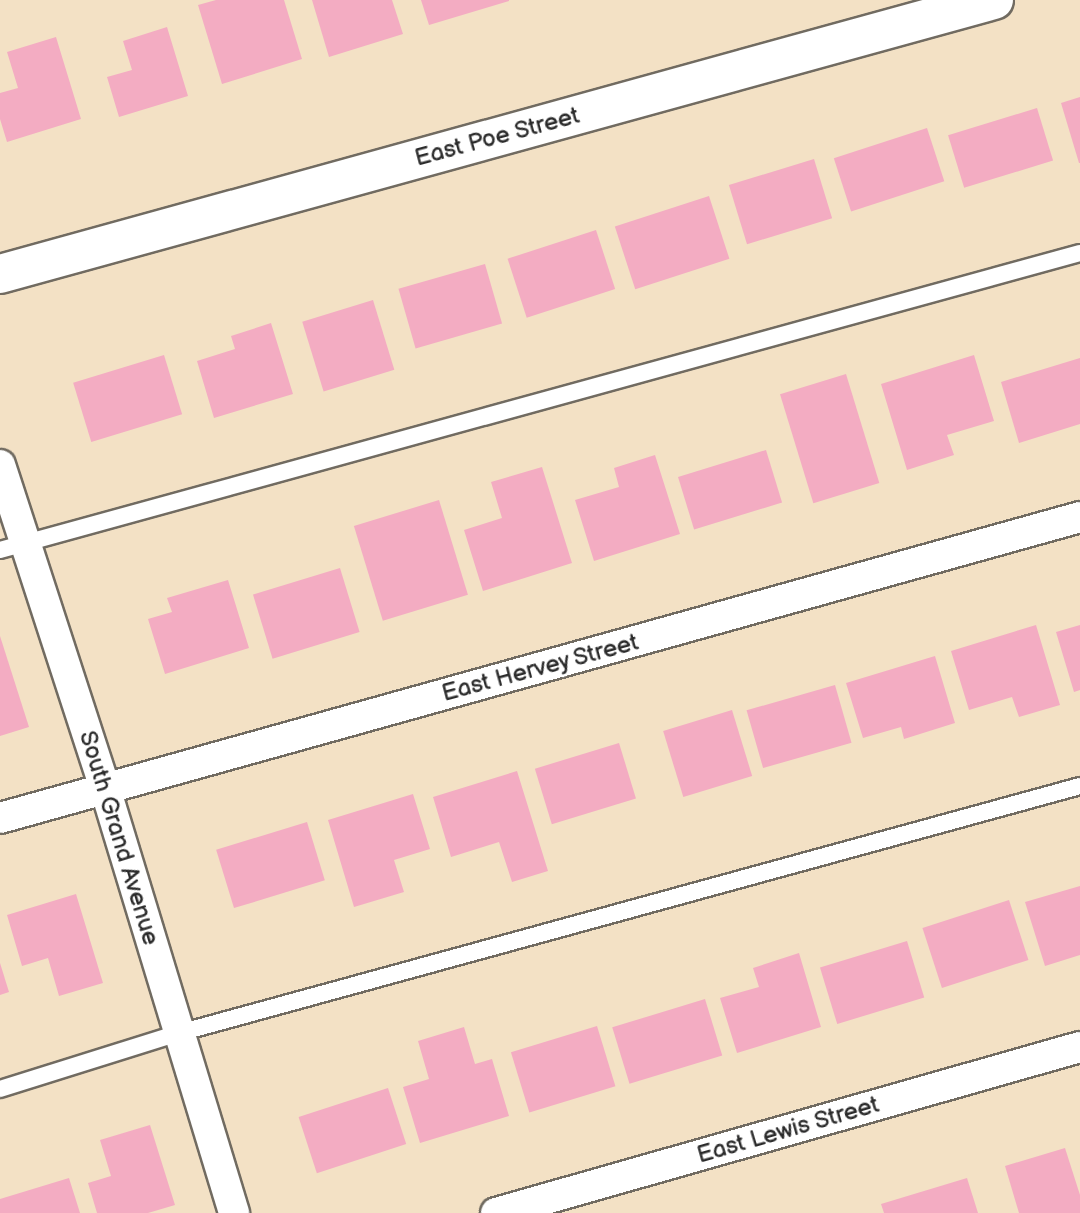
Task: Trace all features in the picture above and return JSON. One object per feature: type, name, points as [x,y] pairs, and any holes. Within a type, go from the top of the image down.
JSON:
[{"type":"street","name":"East Poe Street","points":[[0,274],[994,0]]},
{"type":"street","name":"South Grand Avenue","points":[[0,465],[13,547],[105,788],[234,1213]]},
{"type":"street","name":"East Hervey Street","points":[[0,818],[1080,517]]},
{"type":"street","name":"East Lewis Street","points":[[496,1213],[1080,1047]]},
{"type":"lane","points":[[13,547],[1080,254]]},
{"type":"lane","points":[[0,1089],[179,1033],[1080,786]]},
{"type":"building","points":[[216,0],[284,0],[302,59],[222,84],[198,5]]},
{"type":"building","points":[[312,0],[392,0],[403,34],[329,57]]},
{"type":"building","points":[[421,0],[509,0],[509,1],[429,25]]},
{"type":"building","points":[[167,27],[188,96],[119,117],[107,77],[132,70],[123,41]]},
{"type":"building","points":[[56,37],[81,119],[7,142],[0,119],[0,93],[18,88],[7,52]]},
{"type":"building","points":[[1080,97],[1080,163],[1079,163],[1061,103]]},
{"type":"building","points":[[1037,108],[1053,161],[964,188],[948,135]]},
{"type":"building","points":[[927,128],[944,181],[851,212],[834,158]]},
{"type":"building","points":[[814,159],[832,218],[747,244],[729,185]]},
{"type":"building","points":[[709,196],[729,259],[635,289],[615,227]]},
{"type":"building","points":[[596,230],[615,289],[527,318],[508,259]]},
{"type":"building","points":[[485,264],[502,324],[416,348],[398,289]]},
{"type":"building","points":[[373,300],[394,370],[324,391],[302,322]]},
{"type":"building","points":[[271,323],[293,394],[214,418],[197,361],[235,349],[231,336]]},
{"type":"building","points":[[164,355],[182,414],[91,442],[73,383]]},
{"type":"building","points":[[974,355],[994,421],[947,435],[954,455],[907,470],[881,384]]},
{"type":"building","points":[[1080,358],[1080,424],[1019,443],[1001,382]]},
{"type":"building","points":[[846,374],[879,483],[813,503],[780,394]]},
{"type":"building","points":[[766,450],[782,503],[694,529],[678,477]]},
{"type":"building","points":[[655,455],[680,534],[594,561],[575,500],[619,487],[614,468]]},
{"type":"building","points":[[542,467],[572,563],[483,591],[464,530],[502,518],[491,482]]},
{"type":"building","points":[[439,500],[468,595],[383,621],[354,526]]},
{"type":"building","points":[[340,568],[360,632],[273,659],[253,595]]},
{"type":"building","points":[[228,580],[249,648],[165,674],[148,619],[172,612],[167,598]]},
{"type":"building","points":[[1036,625],[1060,705],[1019,717],[1012,697],[969,710],[951,651]]},
{"type":"building","points":[[1080,625],[1080,690],[1074,692],[1056,632]]},
{"type":"building","points":[[0,636],[29,727],[0,736]]},
{"type":"building","points":[[935,656],[955,723],[904,739],[901,727],[863,738],[846,683]]},
{"type":"building","points":[[835,685],[852,743],[763,768],[747,710]]},
{"type":"building","points":[[732,710],[752,776],[683,797],[663,731]]},
{"type":"building","points":[[619,743],[636,798],[552,824],[535,769]]},
{"type":"building","points":[[517,771],[548,871],[512,882],[499,842],[451,857],[433,797]]},
{"type":"building","points":[[413,794],[430,849],[394,860],[404,892],[354,907],[328,820]]},
{"type":"building","points":[[307,822],[325,880],[234,908],[216,850]]},
{"type":"building","points":[[1080,886],[1080,955],[1045,966],[1025,902]]},
{"type":"building","points":[[76,894],[103,983],[59,996],[48,958],[22,966],[7,915]]},
{"type":"building","points":[[1009,900],[1028,960],[942,988],[922,928]]},
{"type":"building","points":[[907,941],[924,997],[837,1024],[820,968]]},
{"type":"building","points":[[799,953],[821,1027],[737,1053],[720,998],[759,987],[753,968]]},
{"type":"building","points":[[0,963],[9,992],[0,995]]},
{"type":"building","points":[[705,999],[722,1055],[629,1084],[612,1027]]},
{"type":"building","points":[[597,1026],[615,1086],[529,1113],[511,1052]]},
{"type":"building","points":[[464,1027],[475,1064],[492,1059],[509,1116],[420,1143],[403,1087],[429,1079],[418,1041]]},
{"type":"building","points":[[388,1088],[406,1144],[317,1173],[299,1117]]},
{"type":"building","points":[[150,1125],[175,1205],[148,1213],[97,1213],[88,1183],[111,1176],[100,1140]]},
{"type":"building","points":[[1065,1148],[1080,1195],[1080,1213],[1019,1213],[1005,1166]]},
{"type":"building","points":[[69,1178],[80,1213],[0,1213],[0,1199]]},
{"type":"building","points":[[967,1178],[978,1213],[884,1213],[881,1204]]}]
